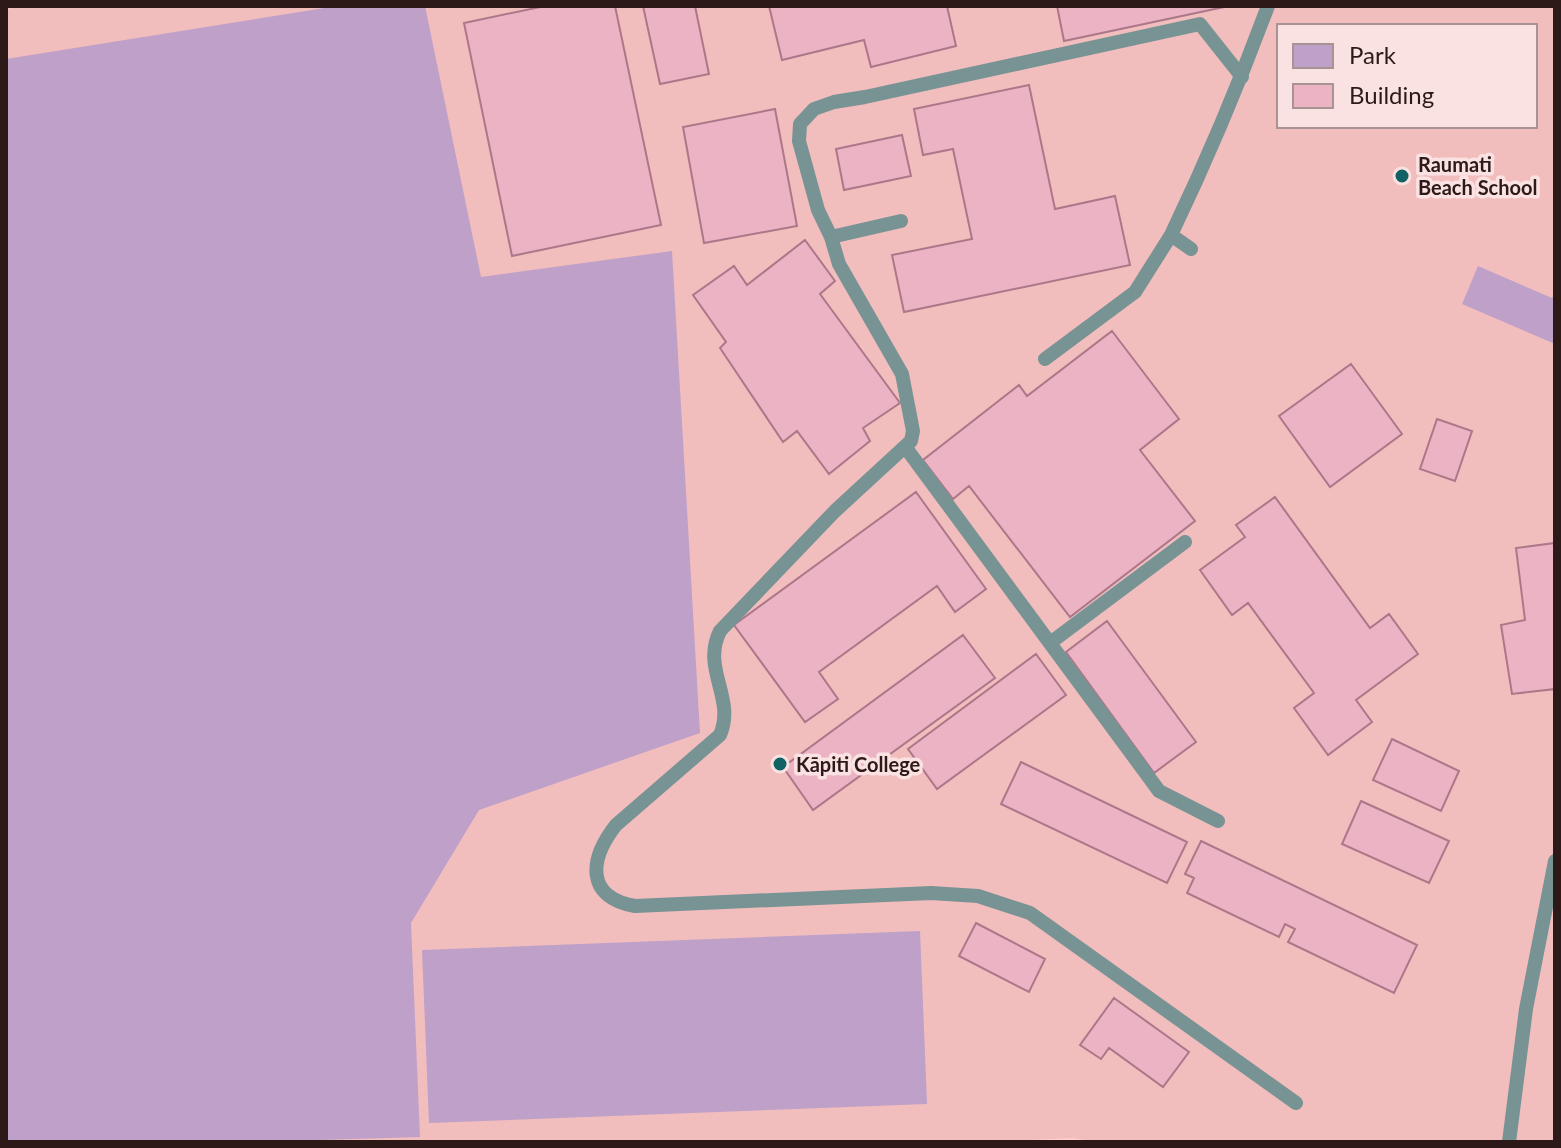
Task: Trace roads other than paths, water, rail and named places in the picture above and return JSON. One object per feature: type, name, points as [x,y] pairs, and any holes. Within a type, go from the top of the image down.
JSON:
[{"type":"lane","points":[[1045,359],[1135,292],[1171,235],[1199,177],[1242,77],[1268,6]]},
{"type":"lane","points":[[1242,77],[1200,24],[834,102],[814,109],[800,124],[799,141],[818,210],[839,264],[902,374],[913,431],[906,448],[835,511],[720,631],[712,646],[726,720],[720,735],[616,825],[602,843],[595,864],[600,885],[618,903],[635,906],[931,893],[978,896],[1030,913],[1296,1103]]},
{"type":"lane","points":[[831,237],[901,221]]},
{"type":"lane","points":[[1171,235],[1191,249]]},
{"type":"lane","points":[[906,448],[1159,791],[1218,821]]},
{"type":"lane","points":[[1050,643],[1185,542]]},
{"type":"lane","points":[[1509,1142],[1526,1009],[1555,861]]},
{"type":"place","name":"Raumati Beach School","points":[[1402,176]]},
{"type":"place","name":"Kāpiti College","points":[[780,764]]}]
